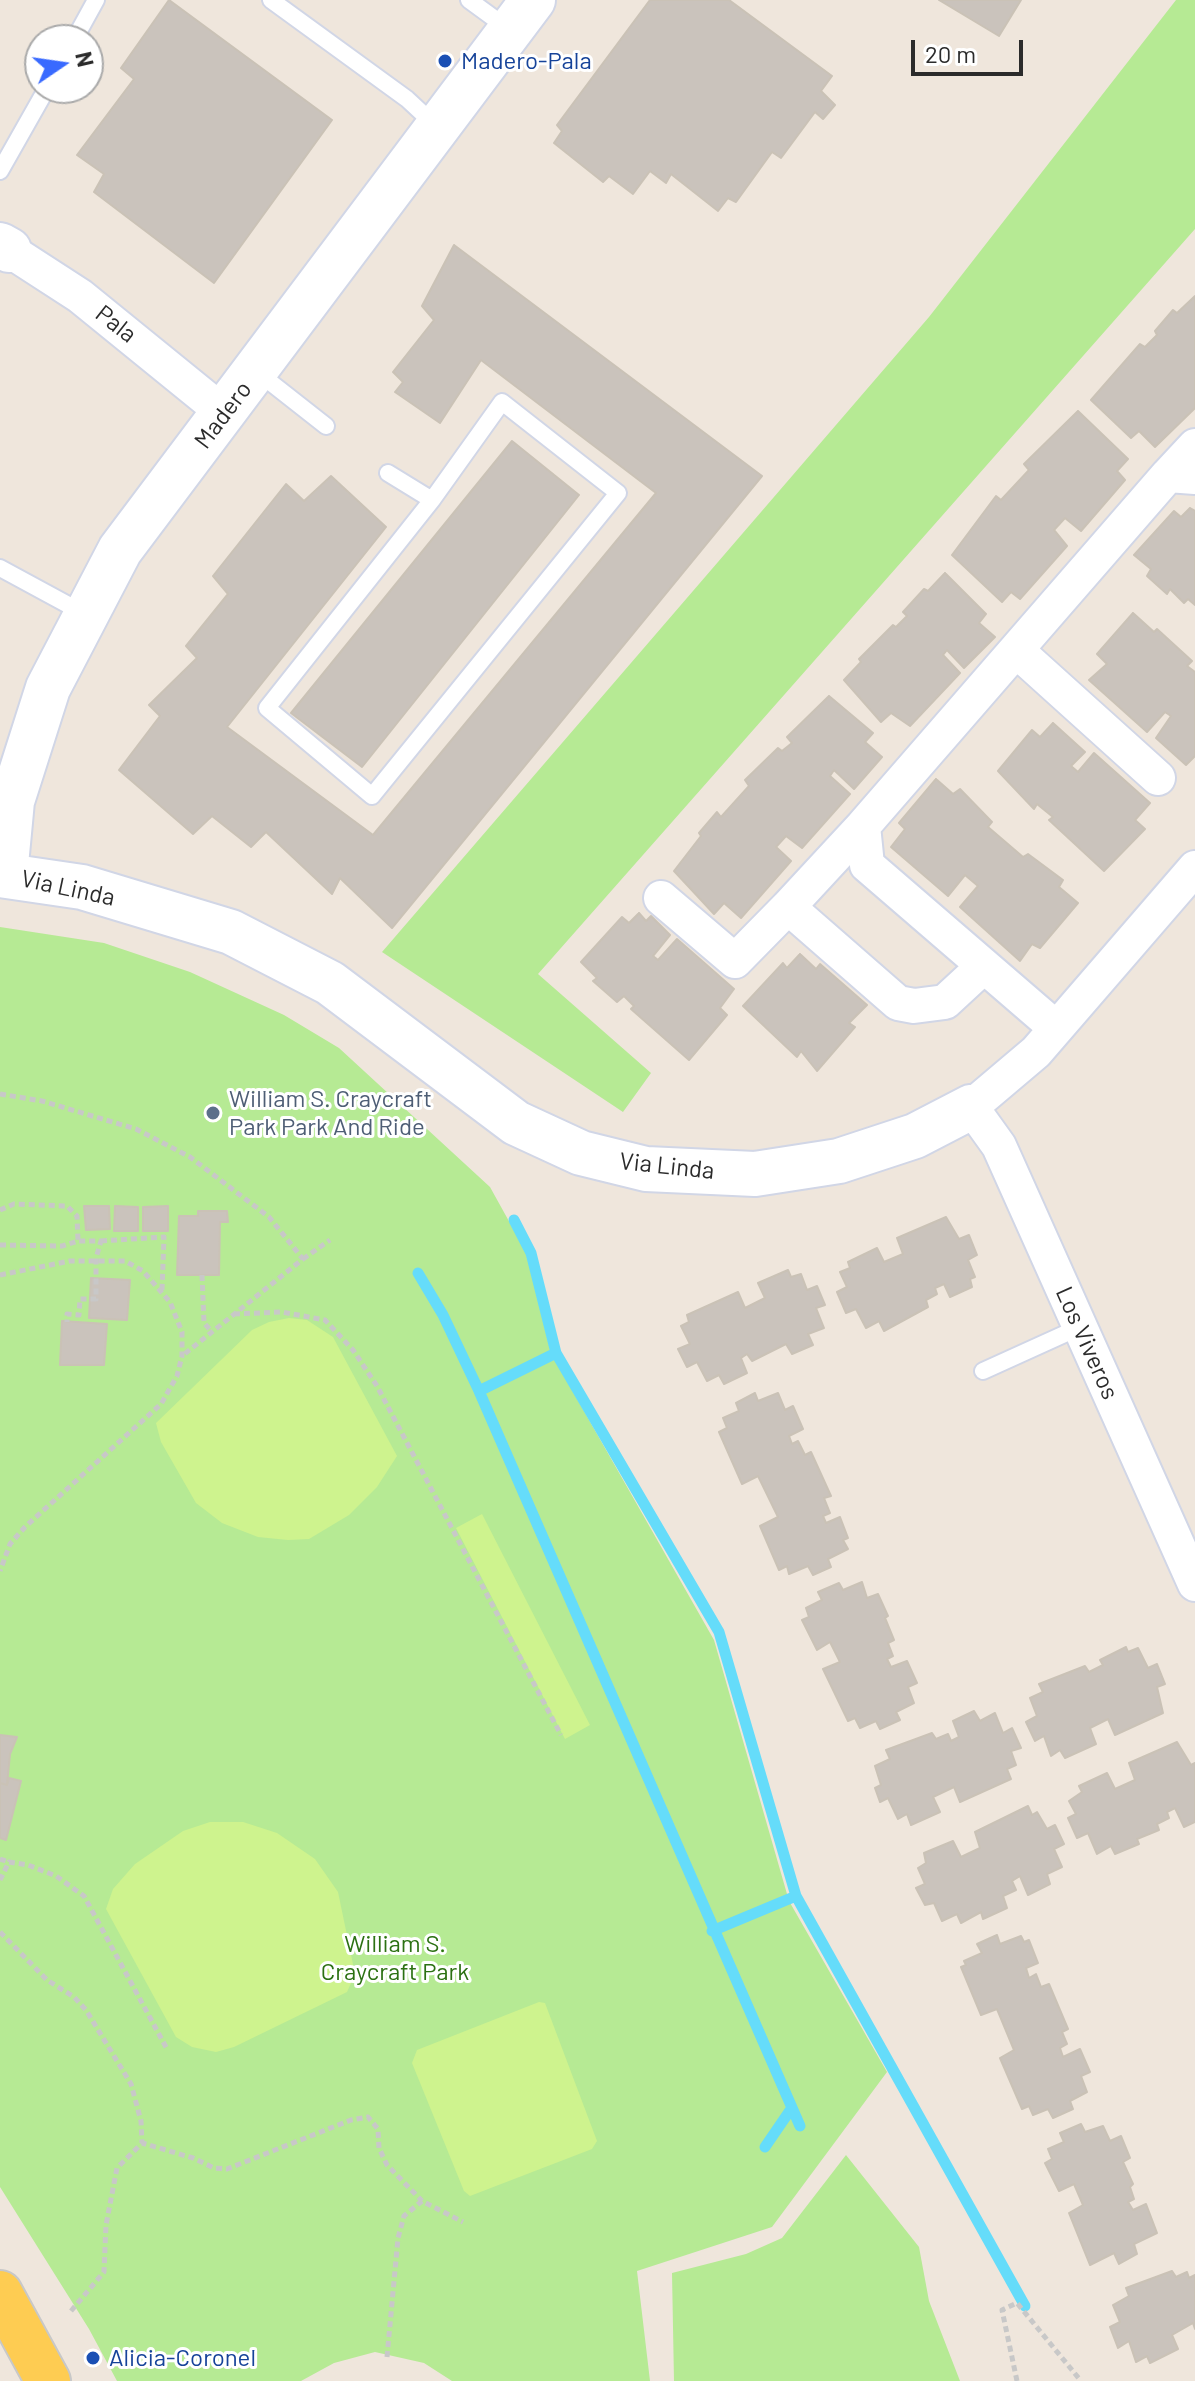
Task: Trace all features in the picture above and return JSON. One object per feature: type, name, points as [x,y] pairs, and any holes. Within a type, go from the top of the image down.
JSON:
[{"type":"main road","points":[[0,2293],[48,2381]]},
{"type":"street","name":"Madero","points":[[2,875],[12,801],[48,688],[120,550],[522,15]]},
{"type":"street","name":"Pala","points":[[5,247],[80,296],[224,413]]},
{"type":"street","points":[[661,898],[735,961],[863,826],[1016,650],[1182,476],[1195,446]]},
{"type":"street","points":[[1016,650],[1158,778]]},
{"type":"street","points":[[863,826],[867,865],[1056,1028]]},
{"type":"street","name":"Via Linda","points":[[2,875],[82,887],[231,932],[330,983],[516,1123],[594,1156],[646,1169],[755,1174],[839,1161],[915,1136],[971,1107],[1036,1052],[1195,868]]},
{"type":"street","points":[[788,907],[898,1003],[914,1006],[945,1002],[984,966]]},
{"type":"street","name":"Los Viveros","points":[[971,1107],[999,1146],[1195,1584]]},
{"type":"lane","points":[[83,24],[96,0]]},
{"type":"lane","points":[[271,0],[407,99],[438,128]]},
{"type":"lane","points":[[469,0],[522,15]]},
{"type":"lane","points":[[0,171],[38,104]]},
{"type":"lane","points":[[256,371],[326,426]]},
{"type":"lane","points":[[502,402],[618,493],[372,796],[267,708],[432,500],[502,402]]},
{"type":"lane","points":[[388,473],[432,500]]},
{"type":"lane","points":[[0,568],[86,615]]},
{"type":"lane","points":[[983,1371],[1080,1327]]},
{"type":"path","points":[[0,1094],[42,1101],[136,1129],[190,1157],[269,1217],[303,1259]]},
{"type":"path","points":[[0,1210],[14,1204],[67,1206],[77,1216],[78,1241]]},
{"type":"path","points":[[0,1245],[62,1246],[78,1241],[164,1237],[162,1291]]},
{"type":"path","points":[[182,1356],[330,1240]]},
{"type":"path","points":[[67,1322],[67,1314],[79,1315],[80,1299],[96,1299],[96,1258],[101,1241]]},
{"type":"path","points":[[0,1275],[96,1258],[125,1261],[143,1271],[162,1291],[182,1332],[182,1356],[177,1376],[161,1404],[25,1527],[10,1544],[0,1571]]},
{"type":"path","points":[[202,1275],[204,1323],[212,1332]]},
{"type":"path","points":[[234,1314],[282,1312],[325,1320],[353,1350],[377,1386],[561,1735]]},
{"type":"path","points":[[0,1859],[56,1876],[84,1896],[167,2049]]},
{"type":"path","points":[[0,1880],[9,1862]]},
{"type":"path","points":[[0,1932],[47,1980],[74,1997],[86,2010],[131,2084],[141,2121],[142,2143],[117,2168],[106,2225],[104,2272],[71,2311]]},
{"type":"path","points":[[142,2143],[193,2158],[214,2168],[227,2169],[351,2120],[368,2117],[378,2129],[379,2148],[387,2165],[422,2201],[463,2222]]},
{"type":"path","points":[[387,2357],[398,2238],[404,2216],[422,2201]]},
{"type":"path","points":[[1017,2381],[1002,2310],[1017,2303],[1081,2381]]},
{"type":"green space","points":[[1176,0],[1195,0],[1195,229],[538,974],[651,1073],[623,1112],[382,952],[929,317]]},
{"type":"green space","name":"William S. Craycraft Park","points":[[0,927],[104,943],[190,972],[284,1015],[339,1048],[490,1187],[526,1252],[551,1353],[714,1640],[789,1901],[887,2072],[772,2227],[637,2271],[650,2381],[452,2381],[424,2363],[375,2352],[334,2363],[301,2381],[117,2381],[89,2329],[0,2187]]},
{"type":"green space","points":[[289,1318],[307,1320],[333,1337],[397,1456],[377,1487],[349,1515],[309,1539],[288,1540],[258,1537],[222,1523],[196,1503],[161,1442],[156,1423],[252,1330]]},
{"type":"green space","points":[[482,1514],[590,1725],[565,1739],[456,1528]]},
{"type":"green space","points":[[210,1822],[243,1822],[277,1833],[315,1859],[338,1892],[355,1974],[347,1992],[234,2047],[216,2052],[192,2047],[176,2037],[106,1909],[113,1889],[135,1864],[183,1831]]},
{"type":"green space","points":[[539,2002],[545,2003],[597,2141],[592,2149],[470,2196],[464,2191],[412,2063],[417,2050]]},
{"type":"green space","points":[[846,2155],[919,2247],[929,2301],[960,2381],[674,2381],[672,2273],[746,2254],[782,2238]]},
{"type":"building","points":[[169,0],[332,120],[214,283],[94,192],[104,174],[77,155],[134,79],[121,68]]},
{"type":"building","points":[[650,0],[729,0],[832,76],[821,91],[835,105],[823,119],[815,112],[781,158],[772,152],[736,202],[728,198],[718,211],[671,174],[666,183],[650,171],[633,194],[609,176],[603,182],[554,143],[562,131],[557,125]]},
{"type":"building","points":[[939,0],[1021,0],[999,36]]},
{"type":"building","points":[[454,245],[762,476],[392,928],[340,878],[332,894],[266,832],[251,847],[212,816],[193,834],[119,770],[160,716],[149,705],[197,658],[186,646],[228,594],[213,576],[286,484],[304,501],[331,476],[386,527],[227,727],[373,835],[656,493],[481,360],[440,423],[395,392],[403,382],[393,372],[434,320],[422,306]]},
{"type":"building","points":[[1195,296],[1195,408],[1155,447],[1139,431],[1131,438],[1091,400],[1140,344],[1145,347],[1157,335],[1155,331],[1173,310],[1177,313]]},
{"type":"building","points":[[1078,411],[1128,459],[1117,471],[1125,480],[1081,531],[1065,518],[1054,530],[1067,546],[1020,599],[1011,592],[1002,602],[952,555],[996,496],[1001,500],[1029,470],[1024,464]]},
{"type":"building","points":[[512,441],[579,495],[362,767],[291,713]]},
{"type":"building","points":[[1190,508],[1195,511],[1195,605],[1188,599],[1184,603],[1170,589],[1167,594],[1147,576],[1151,569],[1134,555],[1174,511],[1181,517]]},
{"type":"building","points":[[945,573],[986,614],[979,623],[995,637],[964,668],[947,650],[943,655],[960,673],[910,726],[891,713],[881,722],[844,680],[861,662],[859,659],[893,625],[896,627],[907,616],[903,612],[924,589],[928,591]]},
{"type":"building","points":[[1133,613],[1154,632],[1157,629],[1192,661],[1187,666],[1195,672],[1195,756],[1186,765],[1156,738],[1171,716],[1165,712],[1147,732],[1089,680],[1107,664],[1097,654]]},
{"type":"building","points":[[829,696],[873,733],[865,742],[882,757],[854,789],[834,770],[830,776],[850,794],[802,848],[786,836],[776,847],[791,861],[741,918],[724,903],[714,914],[674,871],[717,812],[721,817],[749,786],[745,780],[778,748],[782,751],[792,743],[787,737]]},
{"type":"building","points":[[1053,723],[1085,752],[1071,766],[1078,772],[1094,753],[1150,803],[1135,820],[1145,829],[1104,871],[1049,820],[1053,817],[1037,804],[1034,809],[998,771],[1032,730],[1040,737]]},
{"type":"building","points":[[936,779],[953,794],[960,789],[992,822],[988,827],[1023,857],[1028,854],[1063,880],[1059,887],[1078,903],[1040,948],[1032,944],[1020,961],[960,907],[978,886],[965,875],[948,896],[891,847],[905,829],[899,823]]},
{"type":"building","points":[[639,913],[646,921],[651,916],[670,935],[653,956],[658,960],[677,939],[734,989],[720,1008],[727,1015],[689,1060],[631,1009],[634,1006],[624,996],[617,1002],[593,981],[597,978],[581,962],[622,917],[629,923]]},
{"type":"building","points":[[800,954],[816,969],[820,964],[867,1005],[849,1023],[855,1027],[817,1071],[801,1051],[797,1057],[743,1006],[783,963],[787,968]]},
{"type":"building","points":[[84,1206],[109,1206],[110,1229],[86,1230]]},
{"type":"building","points":[[115,1206],[138,1207],[138,1231],[114,1231]]},
{"type":"building","points":[[168,1206],[168,1231],[143,1231],[143,1207]]},
{"type":"building","points":[[198,1211],[227,1211],[228,1222],[220,1222],[219,1275],[177,1275],[179,1216],[198,1216]]},
{"type":"building","points":[[946,1217],[959,1239],[969,1235],[977,1255],[968,1260],[975,1277],[970,1279],[972,1287],[950,1297],[944,1284],[935,1288],[937,1294],[926,1300],[928,1307],[884,1331],[879,1321],[866,1328],[856,1309],[846,1313],[837,1292],[847,1287],[840,1272],[850,1268],[848,1262],[877,1248],[884,1262],[903,1254],[897,1238]]},
{"type":"building","points":[[788,1270],[791,1277],[801,1274],[807,1290],[817,1286],[825,1305],[816,1308],[824,1328],[808,1334],[813,1345],[792,1354],[786,1344],[752,1361],[747,1354],[741,1358],[747,1373],[724,1384],[719,1375],[707,1381],[697,1362],[687,1367],[678,1349],[690,1344],[681,1326],[689,1322],[687,1315],[738,1292],[745,1308],[765,1298],[758,1283]]},
{"type":"building","points":[[91,1278],[130,1280],[127,1320],[89,1318]]},
{"type":"building","points":[[62,1321],[107,1324],[104,1365],[60,1365]]},
{"type":"building","points":[[755,1393],[758,1401],[778,1393],[785,1410],[793,1406],[803,1429],[789,1436],[792,1444],[798,1441],[805,1455],[811,1452],[831,1496],[824,1498],[830,1513],[823,1516],[826,1523],[840,1517],[848,1538],[843,1540],[848,1549],[828,1559],[831,1567],[813,1575],[808,1566],[789,1574],[787,1566],[779,1570],[760,1526],[778,1517],[758,1476],[742,1484],[719,1432],[727,1428],[723,1418],[739,1411],[736,1403]]},
{"type":"building","points":[[862,1582],[867,1598],[878,1594],[888,1616],[885,1618],[894,1640],[888,1643],[893,1656],[887,1659],[891,1667],[907,1661],[917,1683],[908,1687],[914,1703],[896,1712],[900,1720],[880,1729],[876,1721],[860,1728],[855,1718],[848,1721],[823,1669],[840,1662],[830,1642],[817,1650],[802,1620],[809,1617],[806,1608],[822,1600],[818,1592],[839,1583],[843,1590]]},
{"type":"building","points":[[1126,1647],[1128,1652],[1138,1648],[1148,1668],[1157,1664],[1165,1684],[1157,1687],[1163,1713],[1115,1735],[1108,1719],[1090,1728],[1096,1744],[1065,1758],[1060,1750],[1051,1756],[1044,1736],[1035,1741],[1026,1722],[1037,1716],[1030,1698],[1043,1692],[1039,1684],[1085,1666],[1089,1672],[1103,1665],[1100,1660]]},
{"type":"building","points":[[974,1711],[980,1721],[995,1713],[1003,1733],[1012,1728],[1021,1748],[1011,1751],[1016,1765],[1007,1769],[1011,1779],[960,1802],[954,1787],[933,1797],[940,1812],[911,1825],[907,1814],[898,1819],[888,1798],[880,1802],[875,1788],[881,1785],[875,1766],[890,1759],[886,1750],[932,1733],[936,1739],[948,1734],[951,1741],[959,1737],[953,1721]]},
{"type":"building","points":[[0,1735],[17,1737],[10,1754],[7,1785],[0,1783]]},
{"type":"building","points":[[1177,1742],[1191,1765],[1195,1763],[1195,1822],[1184,1827],[1175,1808],[1167,1812],[1169,1818],[1157,1824],[1159,1830],[1137,1839],[1139,1844],[1115,1854],[1111,1846],[1097,1854],[1088,1833],[1077,1838],[1068,1818],[1076,1814],[1069,1801],[1082,1792],[1079,1786],[1107,1773],[1115,1789],[1135,1780],[1129,1763]]},
{"type":"building","points":[[9,1778],[21,1781],[6,1840],[0,1838],[0,1783],[7,1785]]},
{"type":"building","points":[[1028,1806],[1032,1815],[1037,1812],[1047,1829],[1055,1825],[1064,1844],[1054,1849],[1062,1867],[1047,1874],[1050,1884],[1028,1895],[1020,1876],[1012,1881],[1016,1890],[1003,1896],[1007,1908],[983,1919],[981,1912],[961,1923],[957,1914],[942,1921],[934,1903],[925,1905],[916,1888],[925,1884],[918,1868],[926,1863],[924,1853],[953,1841],[961,1857],[980,1848],[975,1832]]},
{"type":"building","points":[[997,1935],[1000,1944],[1021,1936],[1024,1942],[1029,1940],[1038,1963],[1026,1968],[1029,1978],[1036,1974],[1041,1987],[1049,1984],[1068,2029],[1062,2032],[1067,2044],[1060,2048],[1063,2057],[1080,2049],[1090,2072],[1081,2076],[1087,2092],[1070,2101],[1073,2109],[1053,2118],[1048,2109],[1033,2115],[1029,2106],[1022,2109],[1000,2058],[1014,2050],[997,2009],[981,2015],[961,1967],[966,1965],[964,1961],[982,1953],[977,1944]]},
{"type":"building","points":[[1081,2124],[1085,2132],[1103,2126],[1110,2141],[1121,2136],[1130,2158],[1123,2162],[1133,2184],[1130,2187],[1134,2199],[1128,2202],[1133,2210],[1146,2204],[1157,2233],[1134,2244],[1137,2254],[1119,2264],[1114,2253],[1090,2265],[1069,2213],[1083,2205],[1074,2184],[1059,2191],[1045,2163],[1052,2159],[1048,2149],[1064,2142],[1060,2133]]},
{"type":"building","points":[[1172,2271],[1176,2277],[1187,2272],[1189,2278],[1195,2275],[1195,2329],[1193,2323],[1172,2335],[1178,2349],[1150,2363],[1147,2356],[1136,2362],[1129,2341],[1118,2348],[1110,2327],[1120,2322],[1113,2305],[1129,2296],[1126,2288]]},
{"type":"waterway","points":[[514,1220],[531,1253],[556,1353]]},
{"type":"waterway","points":[[418,1273],[443,1315],[479,1391],[800,2126]]},
{"type":"waterway","points":[[479,1391],[556,1353],[719,1632],[796,1896]]},
{"type":"waterway","points":[[712,1931],[796,1896],[1025,2306]]},
{"type":"waterway","points":[[765,2147],[791,2109]]},
{"type":"place","name":"Madero-Pala","points":[[445,61]]},
{"type":"place","name":"William S. Craycraft Park Park And Ride","points":[[213,1113]]},
{"type":"place","name":"Alicia-Coronel","points":[[93,2358]]}]
